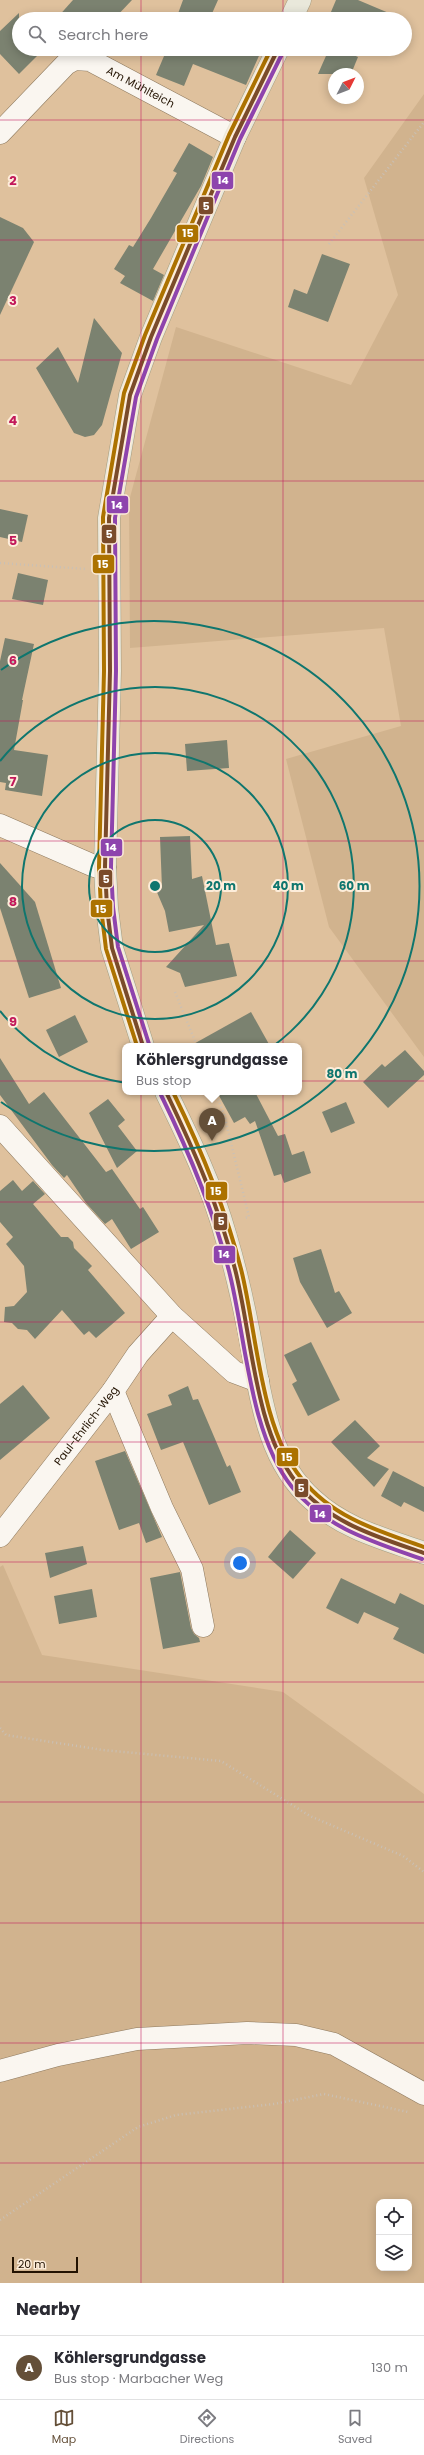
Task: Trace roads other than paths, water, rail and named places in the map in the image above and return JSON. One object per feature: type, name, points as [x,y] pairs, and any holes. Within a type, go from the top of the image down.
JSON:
[{"type":"main road","points":[[294,12],[300,0]]},
{"type":"main road","points":[[143,1043],[112,948],[105,867],[110,671],[109,518],[130,395],[151,337],[235,137],[275,56]]},
{"type":"main road","points":[[167,1095],[202,1168],[223,1225],[241,1291],[258,1381],[274,1444],[295,1481],[312,1500],[334,1517],[356,1528],[424,1553]]},
{"type":"street","name":"Am Mühlteich","points":[[0,133],[66,64],[75,59],[90,60],[235,137]]},
{"type":"street","points":[[0,825],[94,866],[105,867]]},
{"type":"street","points":[[0,1126],[172,1316],[234,1372],[258,1381]]},
{"type":"street","name":"Paul-Ehrlich-Weg","points":[[0,1536],[113,1391],[138,1354],[172,1316]]},
{"type":"street","points":[[113,1391],[162,1508],[192,1569],[204,1626]]},
{"type":"street","points":[[0,2071],[58,2055],[137,2040],[247,2033],[296,2035],[334,2044],[424,2094]]},
{"type":"place","name":"Köhlersgrundgasse","points":[[212,1141]]}]
